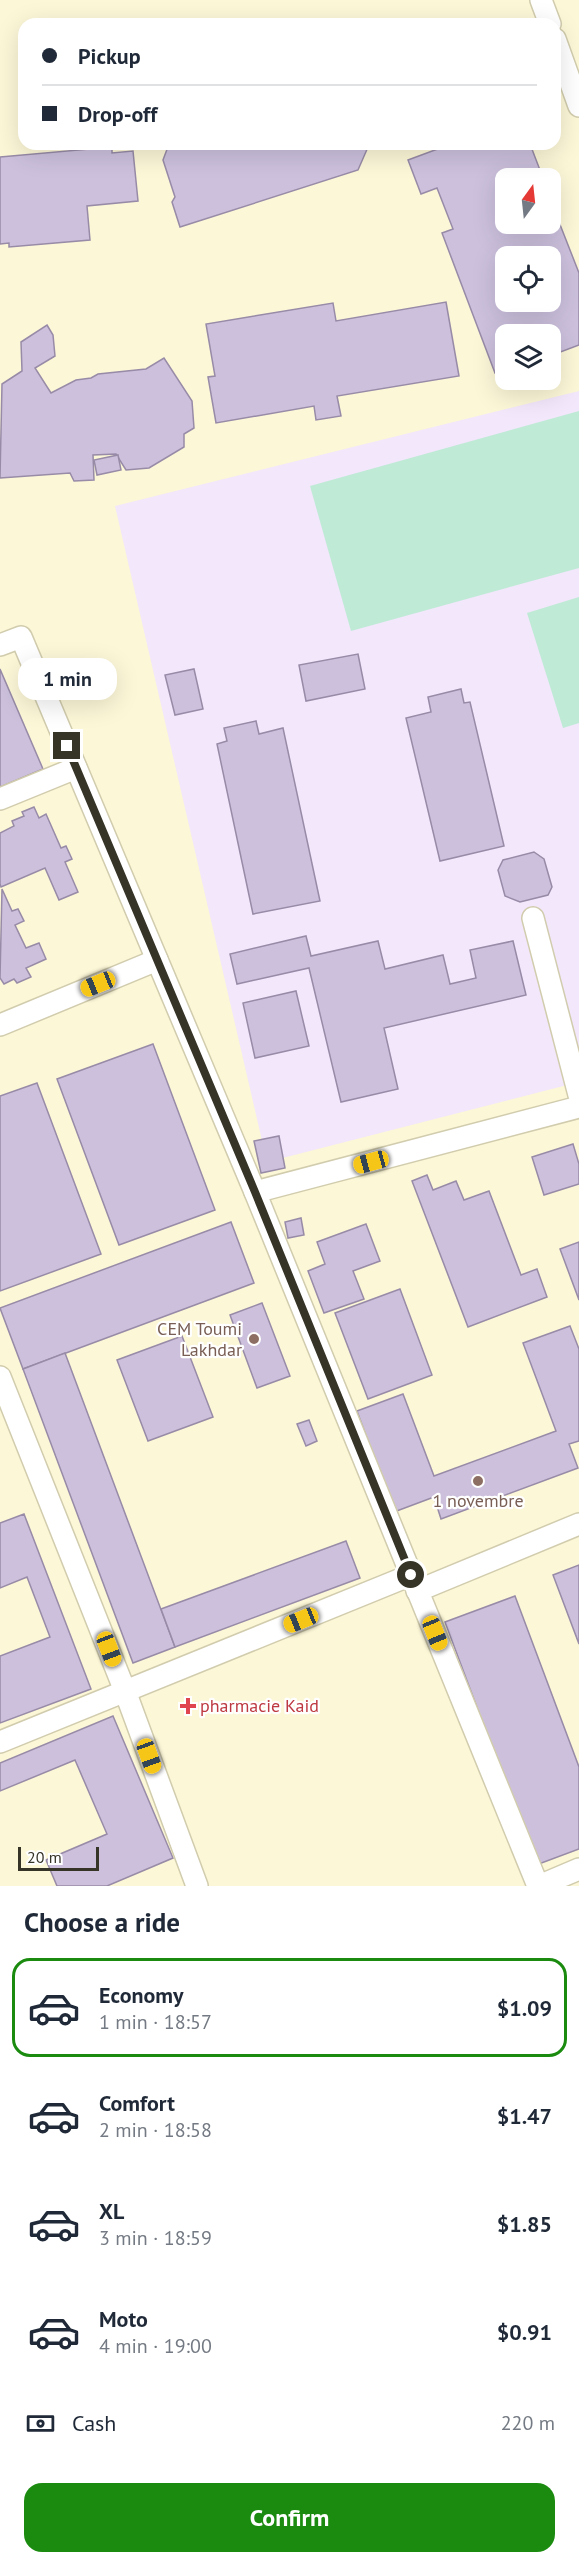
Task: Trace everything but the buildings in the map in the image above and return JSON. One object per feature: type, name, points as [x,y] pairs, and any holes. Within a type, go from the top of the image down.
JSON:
[{"type":"street","points":[[541,0],[548,18]]},
{"type":"street","points":[[561,56],[579,106]]},
{"type":"street","points":[[0,645],[21,637],[255,1192],[538,1886],[579,1869]]},
{"type":"street","points":[[0,799],[76,768]]},
{"type":"street","points":[[533,918],[579,1095]]},
{"type":"street","points":[[0,1025],[157,960]]},
{"type":"street","points":[[255,1192],[579,1107]]},
{"type":"street","points":[[0,1377],[125,1691],[197,1886]]},
{"type":"street","points":[[0,1742],[125,1691],[579,1524]]},
{"type":"shaded area","points":[[579,391],[579,1082],[267,1162],[115,506]]},
{"type":"green space","points":[[579,411],[579,568],[351,631],[310,486]]},
{"type":"green space","points":[[579,597],[579,723],[563,728],[527,613]]},
{"type":"place","name":"CEM Toumi Lakhdar","points":[[254,1339]]},
{"type":"place","name":"1 novembre","points":[[478,1481]]},
{"type":"place","name":"pharmacie Kaid","points":[[188,1706]]},
{"type":"route","points":[[67,746],[255,1192],[411,1575]]}]
